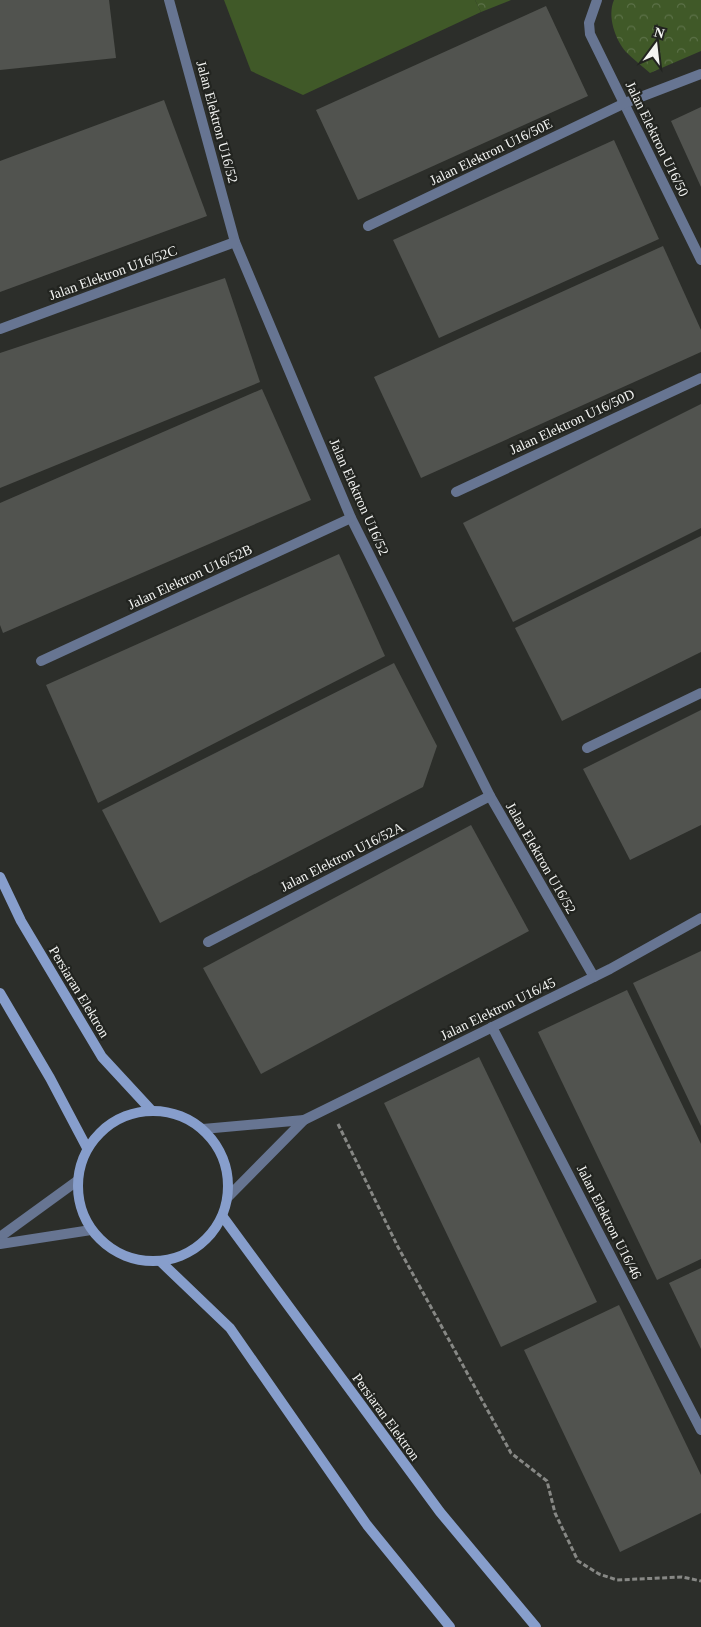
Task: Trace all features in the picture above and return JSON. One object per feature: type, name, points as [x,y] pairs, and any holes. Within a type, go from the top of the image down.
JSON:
[{"type":"main road","name":"Persiaran Elektron","points":[[0,877],[21,921],[102,1057],[151,1110]]},
{"type":"main road","points":[[0,993],[50,1078],[87,1148]]},
{"type":"main road","points":[[151,1110],[170,1112],[187,1119],[203,1129],[216,1143],[224,1160],[229,1178],[228,1197],[222,1217],[212,1234],[197,1248],[179,1258],[160,1261],[133,1259],[109,1248],[91,1230],[80,1206],[77,1181],[80,1164],[87,1148],[102,1130],[121,1117],[151,1110]]},
{"type":"main road","name":"Persiaran Elektron","points":[[222,1217],[440,1512],[536,1627]]},
{"type":"main road","points":[[160,1261],[230,1328],[367,1525],[450,1627]]},
{"type":"street","name":"Jalan Elektron U16/52","points":[[169,0],[235,242],[351,518],[490,796],[594,977]]},
{"type":"street","name":"Jalan Elektron U16/50","points":[[597,0],[589,23],[590,34],[701,260]]},
{"type":"street","name":"Jalan Elektron U16/50E","points":[[368,226],[625,103],[701,74]]},
{"type":"street","name":"Jalan Elektron U16/52C","points":[[0,329],[235,242]]},
{"type":"street","name":"Jalan Elektron U16/50D","points":[[456,492],[701,378]]},
{"type":"street","name":"Jalan Elektron U16/52B","points":[[41,661],[351,518]]},
{"type":"street","points":[[587,748],[701,692]]},
{"type":"street","name":"Jalan Elektron U16/52A","points":[[208,942],[490,796]]},
{"type":"street","name":"Jalan Elektron U16/45","points":[[304,1120],[594,977],[701,918]]},
{"type":"street","name":"Jalan Elektron U16/46","points":[[492,1027],[701,1430]]},
{"type":"street","points":[[203,1129],[304,1120]]},
{"type":"street","points":[[228,1197],[304,1120]]},
{"type":"street","points":[[0,1237],[77,1181]]},
{"type":"street","points":[[0,1244],[91,1230]]},
{"type":"path","points":[[330,1108],[398,1247],[511,1453],[547,1481],[555,1513],[578,1561],[599,1574],[617,1580],[682,1577],[701,1581]]},
{"type":"green space","points":[[224,0],[475,0],[481,12],[303,95],[251,71]]},
{"type":"green space","points":[[475,0],[511,0],[481,12]]},
{"type":"green space","points":[[614,0],[701,0],[701,51],[650,73],[626,52],[618,41],[611,13]]},
{"type":"building","points":[[0,0],[109,0],[116,58],[0,70]]},
{"type":"building","points":[[546,6],[588,96],[358,200],[316,110]]},
{"type":"building","points":[[164,100],[207,216],[0,292],[0,161]]},
{"type":"building","points":[[701,107],[701,187],[671,121]]},
{"type":"building","points":[[614,140],[659,239],[439,338],[393,240]]},
{"type":"building","points":[[663,246],[701,330],[701,352],[421,478],[374,377]]},
{"type":"building","points":[[225,278],[260,382],[0,488],[0,353]]},
{"type":"building","points":[[262,389],[311,500],[3,633],[0,625],[0,503]]},
{"type":"building","points":[[701,404],[701,528],[513,622],[463,523]]},
{"type":"building","points":[[701,536],[701,652],[562,721],[515,628]]},
{"type":"building","points":[[339,554],[385,656],[98,803],[46,685]]},
{"type":"building","points":[[394,663],[437,746],[423,787],[160,923],[102,810]]},
{"type":"building","points":[[701,710],[701,825],[630,860],[583,769]]},
{"type":"building","points":[[471,825],[529,931],[261,1074],[203,968]]},
{"type":"building","points":[[701,951],[701,1126],[633,983]]},
{"type":"building","points":[[627,990],[701,1144],[701,1259],[657,1280],[538,1032]]},
{"type":"building","points":[[479,1057],[597,1302],[501,1347],[384,1103]]},
{"type":"building","points":[[701,1268],[701,1349],[669,1283]]},
{"type":"building","points":[[619,1305],[701,1475],[701,1513],[620,1552],[524,1350]]}]
